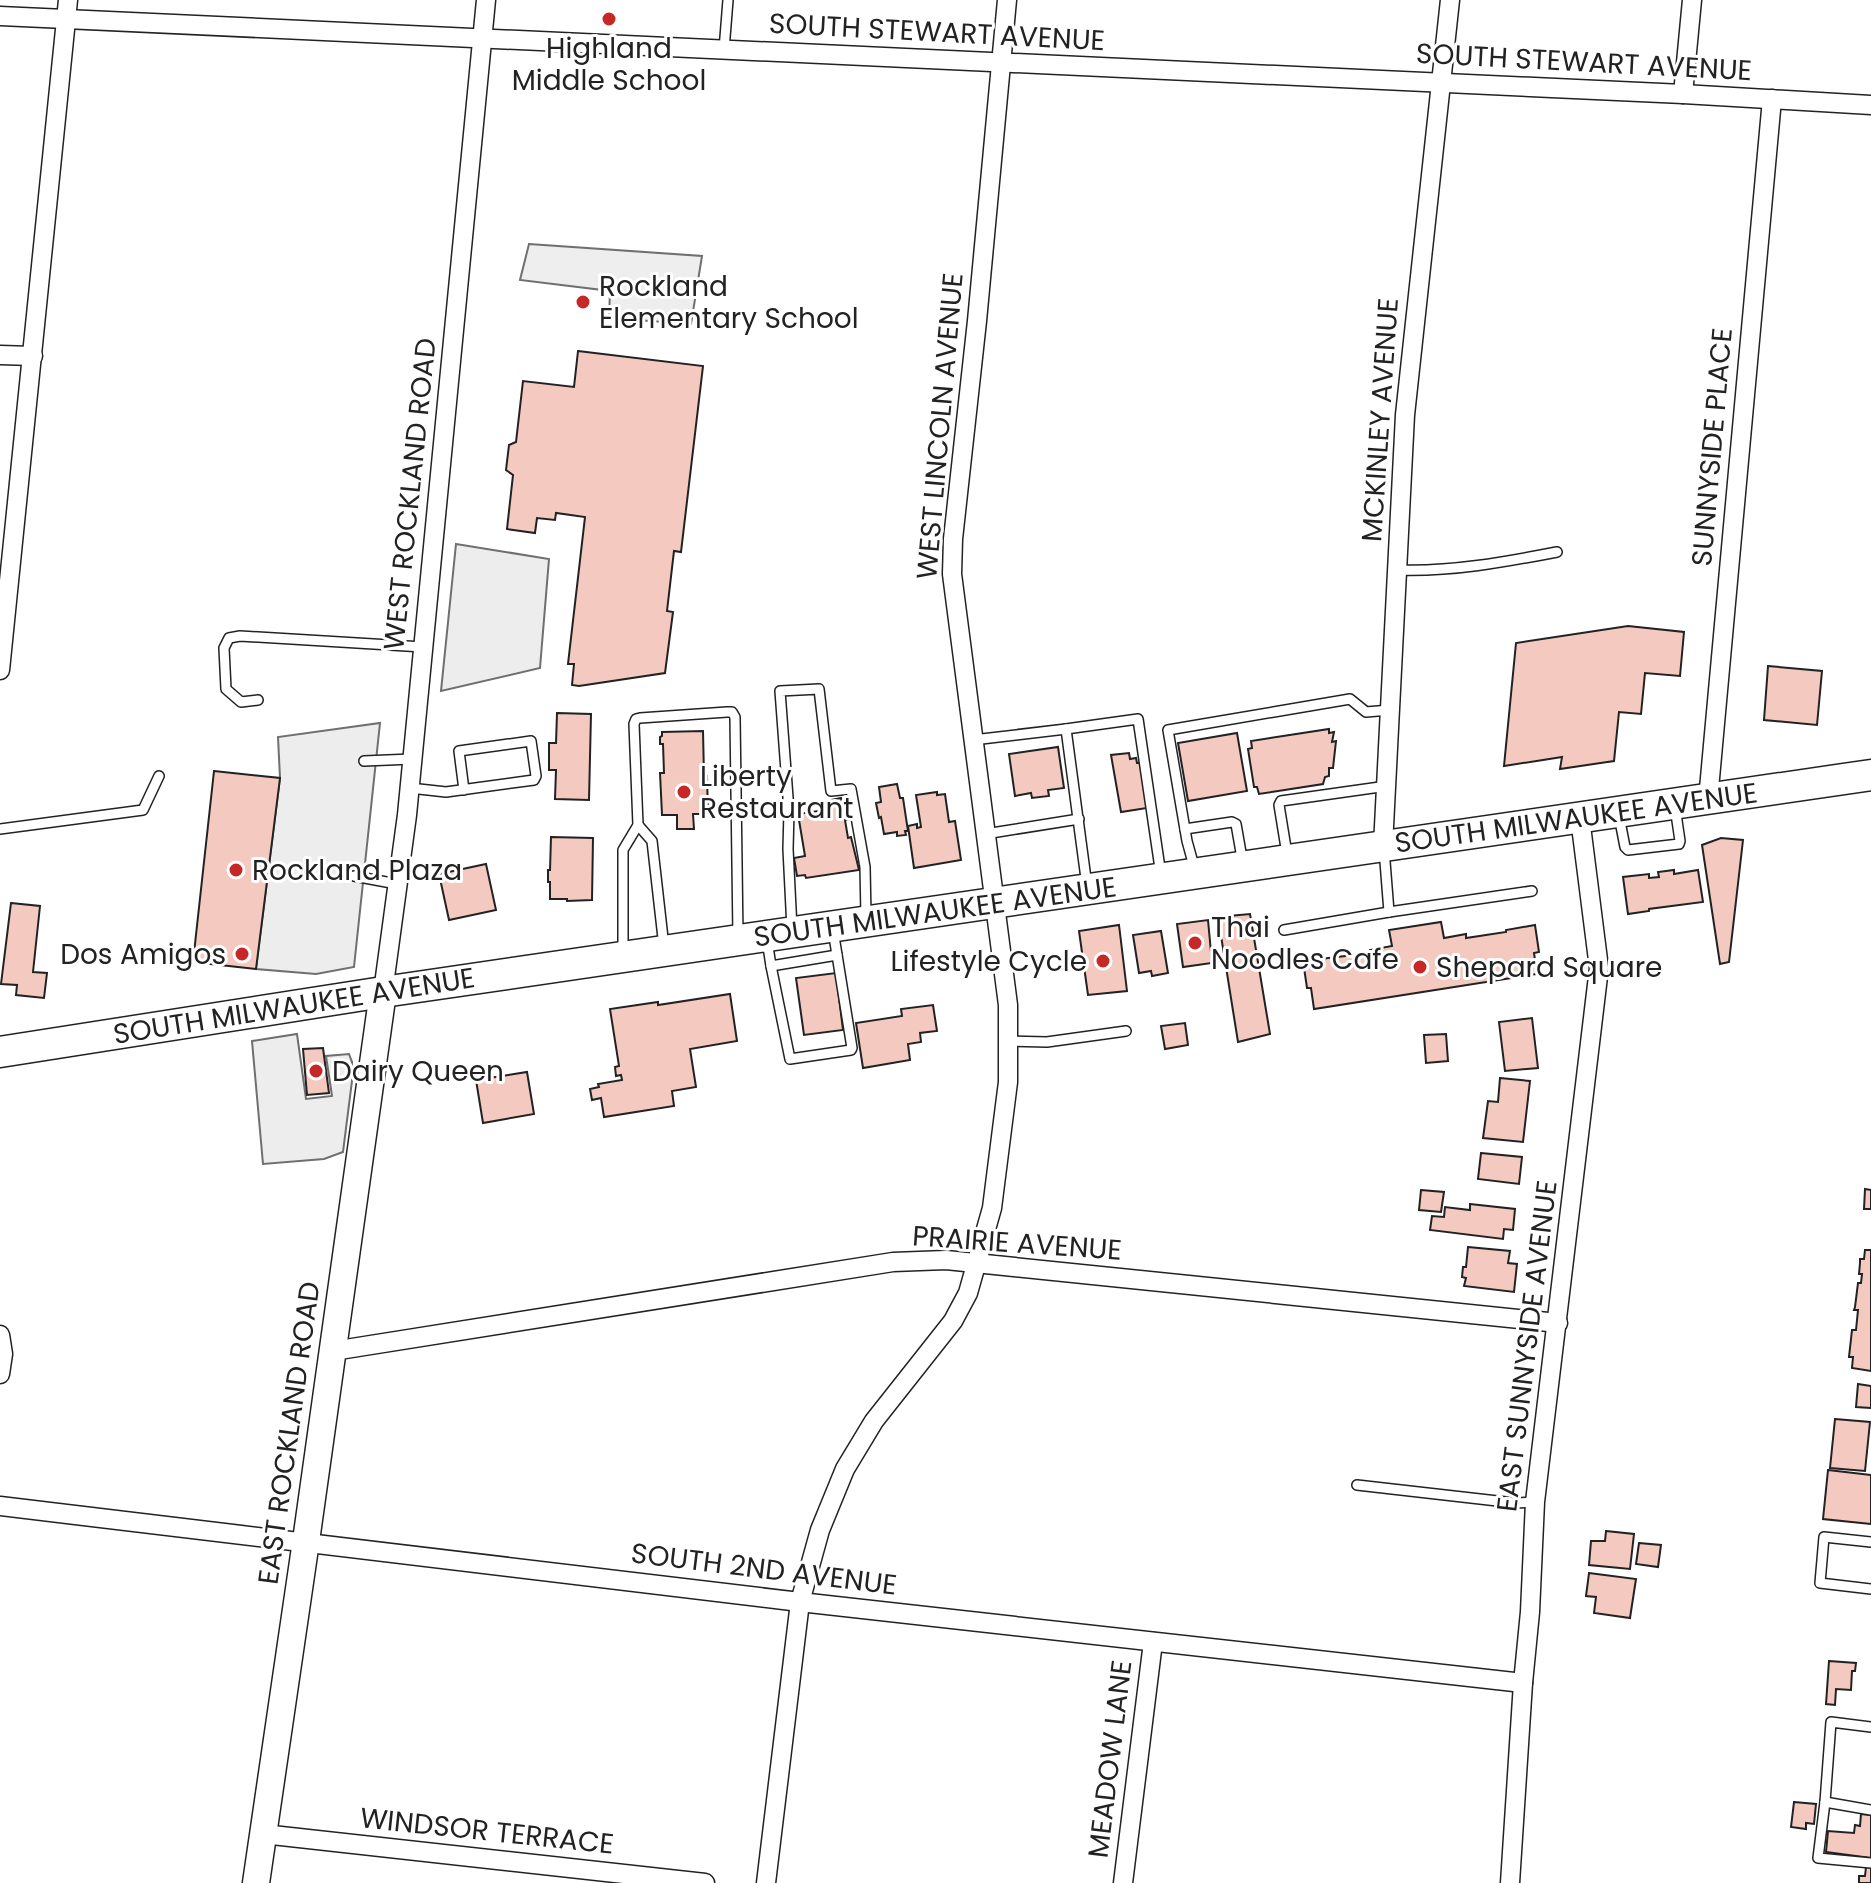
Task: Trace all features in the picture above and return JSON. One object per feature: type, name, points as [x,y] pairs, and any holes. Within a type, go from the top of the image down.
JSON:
[{"type":"main road","name":"SOUTH MILWAUKEE AVENUE","points":[[0,1052],[665,951],[834,941],[866,922],[1871,775]]},
{"type":"street","name":"WEST ROCKLAND ROAD","points":[[383,992],[410,788],[486,0]]},
{"type":"street","name":"WEST LINCOLN AVENUE","points":[[766,1883],[800,1602],[820,1530],[845,1469],[874,1421],[953,1321],[968,1293],[992,1208],[1008,1082],[1008,1005],[952,574],[952,550],[1007,0]]},
{"type":"street","name":"MCKINLEY AVENUE","points":[[1383,846],[1405,415],[1450,0]]},
{"type":"street","points":[[1683,94],[1692,0]]},
{"type":"street","name":"SOUTH STEWART AVENUE","points":[[0,16],[67,10],[482,39],[1871,105]]},
{"type":"street","points":[[0,670],[67,10]]},
{"type":"street","name":"SUNNYSIDE PLACE","points":[[1708,800],[1772,99]]},
{"type":"street","points":[[0,355],[33,356]]},
{"type":"street","name":"EAST SUNNYSIDE AVENUE","points":[[1510,1883],[1535,1502],[1599,968],[1580,818]]},
{"type":"street","name":"EAST ROCKLAND ROAD","points":[[256,1883],[383,992]]},
{"type":"street","name":"PRAIRIE AVENUE","points":[[333,1351],[893,1262],[946,1260],[1558,1323]]},
{"type":"street","points":[[0,1335],[3,1354],[0,1374]]},
{"type":"street","name":"SOUTH 2ND AVENUE","points":[[0,1506],[800,1602],[1523,1683]]},
{"type":"street","name":"MEADOW LANE","points":[[1123,1883],[1153,1642]]},
{"type":"street","name":"WINDSOR TERRACE","points":[[263,1834],[705,1883]]},
{"type":"lane","points":[[724,50],[728,0]]},
{"type":"lane","points":[[1397,570],[1457,568],[1557,552]]},
{"type":"lane","points":[[258,700],[241,702],[226,689],[224,648],[229,638],[423,647]]},
{"type":"lane","points":[[767,944],[788,849],[789,811],[780,691],[819,689],[831,791],[851,789],[865,867],[866,922]]},
{"type":"lane","points":[[1196,874],[1185,829],[1168,732],[1170,729],[1350,699],[1366,712],[1390,710]]},
{"type":"lane","points":[[623,957],[623,850],[638,825],[636,719],[732,712],[735,717],[767,944],[788,1057],[793,1060],[852,1049],[834,941]]},
{"type":"lane","points":[[973,740],[1138,719],[1161,879]]},
{"type":"lane","points":[[1066,729],[1087,890]]},
{"type":"lane","points":[[410,788],[446,792],[464,790],[534,780],[531,741],[459,751],[464,790]]},
{"type":"lane","points":[[364,761],[412,759]]},
{"type":"lane","points":[[0,829],[143,810],[159,776]]},
{"type":"lane","points":[[1288,860],[1279,805],[1281,801],[1387,786]]},
{"type":"lane","points":[[985,834],[1079,819]]},
{"type":"lane","points":[[1185,829],[1236,824],[1244,867]]},
{"type":"lane","points":[[638,825],[652,841],[665,951]]},
{"type":"lane","points":[[1383,846],[1389,912]]},
{"type":"lane","points":[[354,876],[397,884]]},
{"type":"lane","points":[[1284,930],[1532,891]]},
{"type":"lane","points":[[1008,1041],[1047,1042],[1126,1031]]},
{"type":"lane","points":[[1357,1485],[1515,1503],[1535,1502]]},
{"type":"lane","points":[[1871,1542],[1824,1537],[1820,1583],[1871,1589]]},
{"type":"lane","points":[[1871,1727],[1831,1722],[1818,1858],[1871,1863]]},
{"type":"lane","points":[[1825,1802],[1871,1810]]},
{"type":"shaded area","points":[[529,244],[702,256],[691,324],[609,318],[610,291],[520,280]]},
{"type":"shaded area","points":[[456,544],[549,559],[540,668],[441,691]]},
{"type":"shaded area","points":[[380,723],[354,967],[316,974],[256,969],[280,778],[278,737]]},
{"type":"shaded area","points":[[297,1034],[306,1099],[332,1096],[326,1056],[349,1054],[352,1081],[343,1152],[324,1159],[263,1164],[252,1041]]},
{"type":"building","name":"Rockland Elementary School","points":[[578,351],[703,366],[681,552],[674,551],[667,611],[673,612],[665,673],[579,686],[572,685],[574,664],[568,664],[585,517],[556,513],[555,520],[537,518],[535,533],[507,529],[513,475],[506,470],[509,445],[516,442],[523,381],[574,387]]},
{"type":"building","points":[[1628,626],[1684,632],[1680,676],[1645,673],[1641,714],[1619,712],[1614,761],[1560,769],[1562,757],[1504,766],[1516,643]]},
{"type":"building","points":[[1768,666],[1822,671],[1817,725],[1764,720]]},
{"type":"building","points":[[557,713],[591,714],[589,800],[555,799],[556,770],[549,770],[549,743],[556,743]]},
{"type":"building","points":[[1329,729],[1329,733],[1334,732],[1332,742],[1336,741],[1333,768],[1329,768],[1329,776],[1325,777],[1323,784],[1259,794],[1257,787],[1254,787],[1248,749],[1252,748],[1251,741]]},
{"type":"building","name":"Liberty Restaurant","points":[[703,731],[708,814],[693,814],[694,829],[677,829],[677,815],[662,815],[660,773],[664,773],[660,737],[662,732]]},
{"type":"building","points":[[1237,733],[1247,791],[1188,801],[1178,743]]},
{"type":"building","points":[[1058,747],[1064,788],[1048,790],[1049,796],[1032,798],[1031,793],[1015,796],[1009,754]]},
{"type":"building","points":[[1129,753],[1130,759],[1136,758],[1140,763],[1147,808],[1121,812],[1111,755]]},
{"type":"building","name":"Rockland Plaza","points":[[214,771],[280,778],[256,969],[193,962]]},
{"type":"building","points":[[897,784],[900,798],[903,798],[908,831],[905,831],[906,835],[897,836],[897,832],[884,834],[876,803],[881,802],[879,787]]},
{"type":"building","points":[[937,792],[937,795],[945,794],[949,822],[955,821],[961,860],[914,868],[908,826],[917,824],[917,828],[921,827],[916,795]]},
{"type":"building","points":[[841,798],[843,812],[848,811],[850,820],[845,820],[848,838],[851,837],[859,870],[806,878],[805,875],[797,876],[794,858],[805,856],[798,814],[832,809],[831,800]]},
{"type":"building","points":[[551,837],[593,838],[592,900],[550,899],[548,870]]},
{"type":"building","points":[[1721,838],[1743,840],[1729,962],[1720,964],[1702,845]]},
{"type":"building","points":[[486,864],[496,910],[449,920],[439,874]]},
{"type":"building","points":[[1674,870],[1674,874],[1698,870],[1703,902],[1628,914],[1623,877],[1649,874],[1649,878],[1659,877],[1658,872]]},
{"type":"building","points":[[11,903],[40,906],[33,972],[47,973],[44,998],[16,995],[17,985],[1,984]]},
{"type":"building","points":[[1250,914],[1270,1034],[1238,1042],[1218,917]]},
{"type":"building","name":"Thai Noodles Cafe","points":[[1208,920],[1212,963],[1183,967],[1177,924]]},
{"type":"building","name":"Shepard Square","points":[[1441,922],[1444,938],[1466,934],[1466,938],[1535,925],[1539,952],[1534,953],[1537,974],[1314,1009],[1303,961],[1370,953],[1370,950],[1392,946],[1389,930]]},
{"type":"building","name":"Lifestyle Cycle","points":[[1119,925],[1127,991],[1088,995],[1079,931]]},
{"type":"building","points":[[1161,931],[1168,973],[1152,976],[1151,971],[1139,973],[1133,935]]},
{"type":"building","points":[[836,973],[843,1030],[804,1035],[796,978]]},
{"type":"building","points":[[730,994],[737,1041],[690,1049],[696,1087],[672,1091],[674,1106],[604,1117],[601,1098],[592,1100],[590,1089],[599,1087],[598,1084],[622,1080],[621,1075],[616,1076],[615,1067],[619,1066],[610,1009]]},
{"type":"building","points":[[933,1005],[937,1031],[920,1033],[921,1042],[908,1044],[910,1060],[863,1068],[856,1023],[902,1016],[901,1009]]},
{"type":"building","points":[[1532,1018],[1538,1068],[1505,1071],[1499,1022]]},
{"type":"building","points":[[1185,1023],[1188,1045],[1165,1049],[1161,1026]]},
{"type":"building","points":[[1446,1034],[1448,1061],[1426,1063],[1424,1035]]},
{"type":"building","name":"Dairy Queen","points":[[323,1048],[329,1093],[307,1095],[303,1049]]},
{"type":"building","points":[[527,1072],[534,1114],[483,1123],[476,1080]]},
{"type":"building","points":[[1500,1078],[1530,1081],[1523,1142],[1483,1138],[1488,1101],[1498,1102]]},
{"type":"building","points":[[1481,1153],[1522,1157],[1519,1184],[1478,1179]]},
{"type":"building","points":[[1865,1189],[1871,1190],[1871,1209],[1864,1209]]},
{"type":"building","points":[[1421,1190],[1444,1192],[1441,1212],[1419,1210]]},
{"type":"building","points":[[1470,1204],[1515,1209],[1513,1230],[1504,1229],[1503,1239],[1430,1230],[1432,1216],[1444,1217],[1445,1207],[1470,1210]]},
{"type":"building","points":[[1468,1247],[1510,1251],[1508,1263],[1517,1264],[1514,1292],[1464,1286],[1466,1278],[1462,1277],[1463,1267],[1466,1267]]},
{"type":"building","points":[[1865,1250],[1871,1250],[1871,1371],[1852,1368],[1853,1357],[1849,1357],[1852,1330],[1856,1330],[1858,1310],[1854,1310],[1858,1283],[1861,1283],[1860,1259],[1864,1259]]},
{"type":"building","points":[[1858,1384],[1871,1386],[1871,1408],[1856,1407]]},
{"type":"building","points":[[1835,1419],[1870,1422],[1865,1471],[1830,1468]]},
{"type":"building","points":[[1828,1470],[1871,1475],[1871,1524],[1823,1519]]},
{"type":"building","points":[[1606,1531],[1634,1534],[1630,1569],[1589,1565],[1591,1541],[1605,1541]]},
{"type":"building","points":[[1639,1543],[1661,1545],[1658,1567],[1636,1564]]},
{"type":"building","points":[[1589,1573],[1636,1579],[1630,1618],[1594,1613],[1596,1597],[1586,1596]]},
{"type":"building","points":[[1829,1661],[1856,1663],[1855,1671],[1852,1671],[1851,1690],[1836,1689],[1835,1705],[1826,1704]]},
{"type":"building","points":[[1794,1802],[1816,1804],[1814,1824],[1806,1823],[1806,1829],[1791,1827]]},
{"type":"building","points":[[1861,1814],[1871,1815],[1871,1858],[1826,1852],[1828,1831],[1854,1833],[1855,1825],[1860,1826]]},
{"type":"building","points":[[1866,1867],[1871,1867],[1871,1883],[1859,1883],[1859,1876],[1865,1876]]},
{"type":"place","name":"Highland Middle School","points":[[609,19]]},
{"type":"place","name":"Rockland Elementary School","points":[[583,302]]},
{"type":"place","name":"Liberty Restaurant","points":[[684,792]]},
{"type":"place","name":"Rockland Plaza","points":[[236,870]]},
{"type":"place","name":"Thai Noodles Cafe","points":[[1195,943]]},
{"type":"place","name":"Dos Amigos","points":[[242,954]]},
{"type":"place","name":"Lifestyle Cycle","points":[[1103,961]]},
{"type":"place","name":"Shepard Square","points":[[1420,967]]},
{"type":"place","name":"Dairy Queen","points":[[316,1071]]}]
